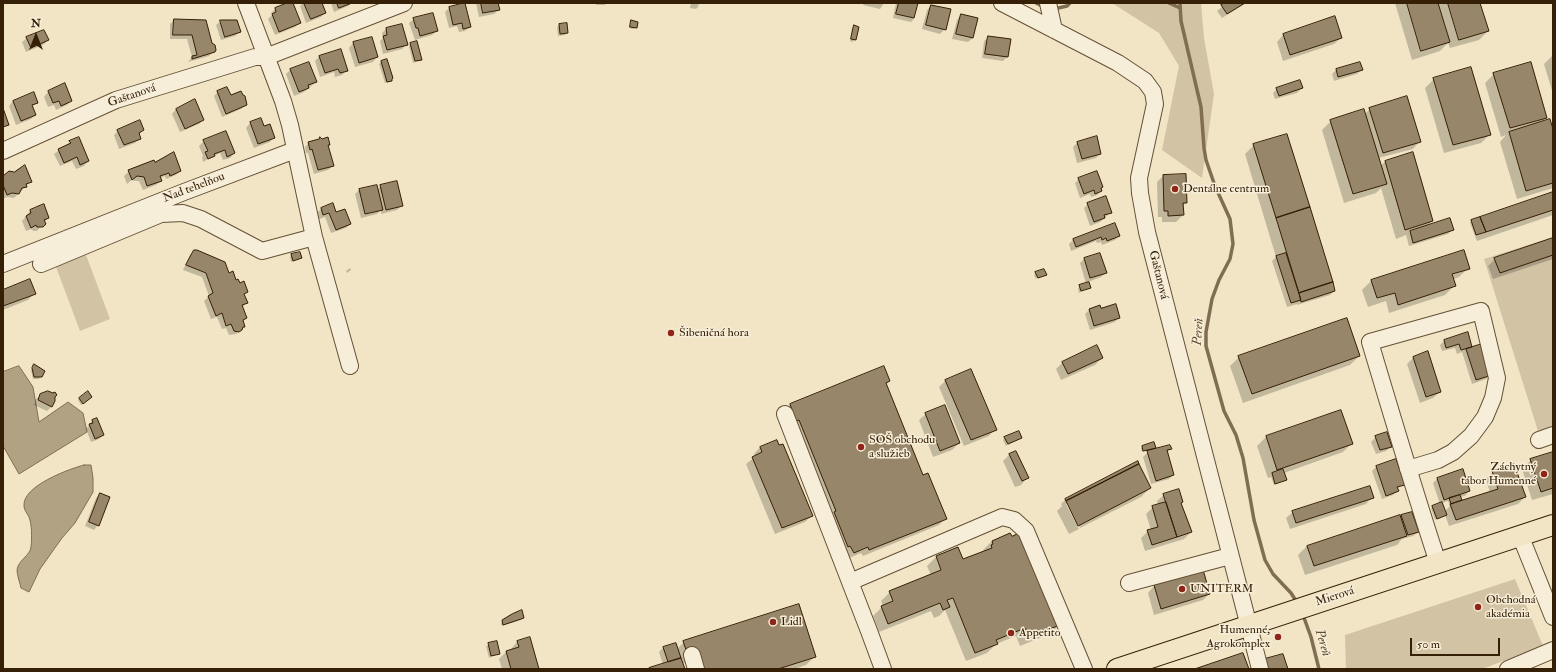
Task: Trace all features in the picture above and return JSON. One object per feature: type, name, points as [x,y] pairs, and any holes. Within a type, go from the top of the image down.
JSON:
[{"type":"main road","name":"Mierová","points":[[1117,669],[1553,525]]},
{"type":"street","points":[[246,3],[283,101],[290,125],[314,237],[350,366]]},
{"type":"street","name":"Gaštanová","points":[[3,151],[116,100],[248,60],[266,57],[404,3]]},
{"type":"street","name":"Gaštanová","points":[[1002,3],[1118,63],[1145,81],[1153,92],[1155,104],[1139,178],[1140,193],[1147,232],[1260,669]]},
{"type":"street","points":[[1048,3],[1054,30]]},
{"type":"street","name":"Nad tehelňou","points":[[3,264],[184,192],[295,150]]},
{"type":"street","points":[[41,264],[161,214],[183,213],[201,219],[262,251],[314,237]]},
{"type":"street","points":[[1408,469],[1438,460],[1453,452],[1470,436],[1485,417],[1493,398],[1497,378],[1481,312],[1370,342],[1408,469],[1438,563]]},
{"type":"street","points":[[785,414],[883,669]]},
{"type":"street","points":[[850,582],[1002,517],[1014,520],[1026,531],[1084,669]]},
{"type":"street","points":[[1520,536],[1548,589],[1553,617]]},
{"type":"street","points":[[1129,583],[1230,556]]},
{"type":"street","points":[[1508,669],[1553,650]]},
{"type":"shaded area","points":[[1112,3],[1201,3],[1204,38],[1214,94],[1202,178],[1162,150],[1179,66],[1159,33]]},
{"type":"shaded area","points":[[1553,237],[1553,426],[1538,431],[1484,259]]},
{"type":"shaded area","points":[[86,255],[110,319],[80,331],[56,267]]},
{"type":"shaded area","points":[[19,366],[33,387],[39,422],[68,402],[83,413],[87,432],[19,474],[3,446],[3,372]]},
{"type":"shaded area","points":[[84,465],[91,465],[93,492],[75,523],[62,538],[40,569],[29,592],[21,588],[17,570],[19,563],[29,553],[31,547],[31,527],[29,517],[24,507],[25,499],[38,485],[58,474]]},
{"type":"shaded area","name":"Obchodná akadémia","points":[[1515,579],[1543,646],[1482,669],[1346,669],[1345,635]]},
{"type":"building","points":[[287,3],[293,3],[301,23],[279,32],[272,14],[276,12],[275,8]]},
{"type":"building","points":[[304,3],[322,3],[326,13],[311,19]]},
{"type":"building","points":[[337,3],[352,3],[339,8]]},
{"type":"building","points":[[465,3],[471,27],[463,29],[462,23],[453,25],[449,7]]},
{"type":"building","points":[[481,3],[498,3],[500,10],[483,13]]},
{"type":"building","points":[[899,3],[918,3],[914,18],[896,14]]},
{"type":"building","points":[[1225,3],[1245,3],[1227,14],[1221,5]]},
{"type":"building","points":[[1407,3],[1438,3],[1450,42],[1421,51]]},
{"type":"building","points":[[1448,3],[1480,3],[1489,31],[1459,40]]},
{"type":"building","points":[[931,5],[951,9],[946,30],[926,25]]},
{"type":"building","points":[[433,13],[438,31],[420,36],[413,18]]},
{"type":"building","points":[[961,14],[978,18],[973,38],[956,34]]},
{"type":"building","points":[[1335,16],[1342,38],[1290,55],[1283,34]]},
{"type":"building","points":[[174,19],[206,20],[212,43],[215,45],[215,52],[192,59],[192,56],[197,55],[192,35],[173,35]]},
{"type":"building","points":[[220,20],[237,20],[241,32],[225,37]]},
{"type":"building","points":[[631,20],[638,22],[637,28],[630,27]]},
{"type":"building","points":[[567,23],[568,33],[560,34],[559,24]]},
{"type":"building","points":[[402,24],[408,45],[387,50],[383,36],[387,35],[386,28]]},
{"type":"building","points":[[854,25],[859,27],[856,40],[851,39]]},
{"type":"building","points":[[44,30],[49,40],[31,48],[26,37]]},
{"type":"building","points":[[988,36],[1011,39],[1008,57],[985,54]]},
{"type":"building","points":[[372,37],[378,57],[359,63],[353,42]]},
{"type":"building","points":[[417,41],[422,60],[415,61],[410,43]]},
{"type":"building","points":[[341,49],[348,71],[340,73],[338,69],[325,73],[319,56]]},
{"type":"building","points":[[387,59],[393,78],[392,81],[387,82],[381,61]]},
{"type":"building","points":[[309,62],[317,82],[308,85],[309,88],[299,92],[290,69]]},
{"type":"building","points":[[1360,62],[1363,70],[1338,77],[1336,69]]},
{"type":"building","points":[[1531,62],[1547,118],[1510,128],[1493,73]]},
{"type":"building","points":[[1471,67],[1491,135],[1453,145],[1433,78]]},
{"type":"building","points":[[1300,80],[1303,88],[1279,96],[1276,88]]},
{"type":"building","points":[[65,83],[72,101],[61,106],[59,101],[53,103],[48,91]]},
{"type":"building","points":[[227,87],[231,95],[241,91],[245,96],[247,105],[226,114],[217,91]]},
{"type":"building","points":[[34,92],[38,103],[32,105],[36,115],[21,121],[13,101]]},
{"type":"building","points":[[1407,96],[1421,142],[1383,153],[1369,108]]},
{"type":"building","points":[[195,99],[204,120],[185,129],[176,109]]},
{"type":"building","points":[[3,108],[9,125],[3,127]]},
{"type":"building","points":[[1364,109],[1387,184],[1353,194],[1330,120]]},
{"type":"building","points":[[261,118],[264,126],[270,124],[275,138],[258,144],[250,122]]},
{"type":"building","points":[[1550,119],[1553,129],[1553,183],[1526,191],[1509,132]]},
{"type":"building","points":[[140,120],[144,130],[139,133],[141,139],[124,145],[117,130]]},
{"type":"building","points":[[226,131],[235,153],[227,157],[225,150],[214,154],[215,156],[208,159],[205,152],[208,151],[203,140]]},
{"type":"building","points":[[1287,134],[1310,207],[1276,218],[1253,144]]},
{"type":"building","points":[[1097,136],[1101,154],[1082,159],[1077,142]]},
{"type":"building","points":[[79,137],[89,161],[80,165],[77,157],[64,163],[58,149],[71,143],[69,141]]},
{"type":"building","points":[[320,137],[322,139],[328,137],[330,145],[328,145],[334,166],[318,170],[312,149],[310,150],[308,142],[319,139]]},
{"type":"building","points":[[174,152],[181,171],[170,176],[169,173],[160,176],[162,181],[147,186],[144,177],[137,176],[132,180],[128,170],[154,160],[155,162]]},
{"type":"building","points":[[1413,152],[1433,221],[1405,230],[1385,161]]},
{"type":"building","points":[[25,165],[32,182],[26,184],[27,187],[22,188],[19,194],[12,193],[7,195],[3,185],[3,176],[9,171],[14,172]]},
{"type":"building","points":[[1097,171],[1103,187],[1101,188],[1102,191],[1095,194],[1094,190],[1084,194],[1078,178]]},
{"type":"building","name":"Dentálne centrum","points":[[1186,174],[1187,203],[1183,203],[1184,215],[1168,216],[1168,211],[1164,211],[1163,175]]},
{"type":"building","points":[[397,181],[403,206],[386,210],[380,185]]},
{"type":"building","points":[[377,185],[383,210],[365,214],[359,189]]},
{"type":"building","points":[[1553,192],[1553,210],[1486,232],[1480,217]]},
{"type":"building","points":[[1106,196],[1112,213],[1104,215],[1105,218],[1094,222],[1087,203]]},
{"type":"building","points":[[333,203],[336,212],[345,209],[351,224],[336,230],[329,213],[323,215],[321,208]]},
{"type":"building","points":[[44,204],[49,218],[44,220],[46,224],[43,227],[37,227],[36,225],[31,228],[26,216],[31,213],[30,210]]},
{"type":"building","points":[[1310,207],[1333,282],[1299,293],[1276,218]]},
{"type":"building","points":[[1480,217],[1486,232],[1476,235],[1471,220]]},
{"type":"building","points":[[1450,218],[1454,230],[1413,243],[1410,231]]},
{"type":"building","points":[[1115,223],[1120,236],[1107,241],[1106,238],[1102,240],[1101,237],[1076,247],[1073,239]]},
{"type":"building","points":[[1553,238],[1553,255],[1500,273],[1494,258]]},
{"type":"building","points":[[194,250],[225,262],[229,273],[233,271],[236,280],[238,279],[240,283],[244,281],[248,292],[244,294],[248,303],[242,305],[247,318],[243,320],[245,327],[243,327],[239,332],[234,331],[231,324],[226,326],[222,313],[216,316],[208,296],[213,293],[206,273],[186,265]]},
{"type":"building","points":[[1464,250],[1470,269],[1452,274],[1456,286],[1398,305],[1395,293],[1377,298],[1371,280]]},
{"type":"building","points":[[300,252],[302,258],[293,261],[291,254]]},
{"type":"building","points":[[1100,253],[1107,273],[1090,278],[1084,258]]},
{"type":"building","points":[[1286,253],[1301,300],[1291,303],[1276,256]]},
{"type":"building","points":[[1044,269],[1047,275],[1038,278],[1035,272]]},
{"type":"building","points":[[30,279],[36,294],[3,306],[3,290]]},
{"type":"building","points":[[1089,282],[1091,288],[1081,291],[1079,285]]},
{"type":"building","points":[[1333,282],[1335,291],[1301,302],[1299,293]]},
{"type":"building","points":[[1116,304],[1120,318],[1094,326],[1089,309],[1100,305],[1101,308]]},
{"type":"building","points":[[1347,318],[1360,356],[1252,394],[1238,356]]},
{"type":"building","points":[[1468,332],[1472,347],[1461,350],[1459,344],[1446,348],[1444,340]]},
{"type":"building","points":[[1482,344],[1492,375],[1476,380],[1466,349]]},
{"type":"building","points":[[1097,345],[1103,358],[1068,374],[1062,362]]},
{"type":"building","points":[[1428,351],[1441,392],[1426,397],[1413,357]]},
{"type":"building","points":[[34,364],[45,371],[42,377],[34,377],[32,368]]},
{"type":"building","name":"SOŠ obchodu a služieb","points":[[884,366],[890,381],[886,383],[923,475],[928,473],[947,519],[869,550],[868,547],[854,553],[850,546],[848,547],[834,512],[836,511],[799,420],[796,421],[790,404]]},
{"type":"building","points":[[971,369],[997,430],[971,440],[945,380]]},
{"type":"building","points":[[48,391],[53,393],[55,392],[57,395],[52,407],[38,400],[40,394]]},
{"type":"building","points":[[88,391],[92,397],[83,404],[79,398]]},
{"type":"building","points":[[945,405],[960,443],[940,451],[925,413]]},
{"type":"building","points":[[1341,410],[1353,444],[1277,470],[1266,436]]},
{"type":"building","points":[[97,418],[104,435],[95,439],[89,424],[93,423],[92,420]]},
{"type":"building","points":[[1019,431],[1022,438],[1008,444],[1004,437]]},
{"type":"building","points":[[1387,432],[1392,447],[1380,450],[1375,436]]},
{"type":"building","points":[[777,440],[779,445],[783,444],[813,516],[782,528],[752,457],[762,452],[760,447]]},
{"type":"building","points":[[1154,442],[1156,448],[1143,451],[1142,446]]},
{"type":"building","points":[[1170,445],[1172,449],[1167,450],[1174,475],[1156,481],[1147,451]]},
{"type":"building","points":[[1016,451],[1029,478],[1022,481],[1009,454]]},
{"type":"building","name":"Záchytný tábor Humenné","points":[[1553,452],[1553,488],[1541,492],[1530,459]]},
{"type":"building","points":[[1396,459],[1405,485],[1397,487],[1399,491],[1386,496],[1376,466]]},
{"type":"building","points":[[1138,461],[1139,464],[1066,501],[1065,499]]},
{"type":"building","points":[[1139,464],[1151,488],[1078,526],[1066,501]]},
{"type":"building","points":[[1514,464],[1526,497],[1456,520],[1450,504],[1498,489],[1492,471]]},
{"type":"building","points":[[1283,469],[1287,480],[1275,484],[1272,473]]},
{"type":"building","points":[[1463,469],[1470,491],[1444,500],[1437,478]]},
{"type":"building","points":[[1370,486],[1374,498],[1296,523],[1292,511]]},
{"type":"building","points":[[1179,489],[1183,502],[1181,503],[1192,532],[1177,537],[1163,494]]},
{"type":"building","points":[[100,493],[110,497],[99,526],[89,522]]},
{"type":"building","points":[[1460,495],[1462,500],[1451,504],[1449,498]]},
{"type":"building","points":[[1166,502],[1177,537],[1152,545],[1147,530],[1158,527],[1152,506]]},
{"type":"building","points":[[1442,502],[1447,515],[1437,519],[1432,506]]},
{"type":"building","points":[[1412,512],[1419,532],[1408,535],[1401,515]]},
{"type":"building","points":[[1400,515],[1407,536],[1314,566],[1307,546]]},
{"type":"building","points":[[1022,532],[1060,625],[1029,637],[1025,628],[996,640],[998,644],[975,653],[953,598],[947,600],[950,607],[943,610],[940,603],[888,624],[881,606],[893,601],[889,591],[941,570],[936,556],[958,547],[963,559],[992,548],[992,541],[1010,533],[1012,536]]},
{"type":"building","name":"UNITERM","points":[[1202,566],[1210,594],[1161,609],[1154,585],[1192,574]]},
{"type":"building","name":"Lidl","points":[[799,604],[816,657],[778,669],[703,669],[688,656],[683,641]]},
{"type":"building","points":[[522,610],[524,618],[503,625],[502,620]]},
{"type":"building","points":[[530,637],[539,669],[511,669],[506,651],[519,647],[517,641]]},
{"type":"building","points":[[497,641],[500,654],[491,656],[488,643]]},
{"type":"building","points":[[676,643],[681,658],[668,662],[663,647]]},
{"type":"building","points":[[1243,653],[1249,669],[1195,669]]},
{"type":"building","points":[[1283,654],[1288,669],[1264,669],[1261,660]]},
{"type":"building","points":[[681,658],[685,669],[649,669],[649,668]]},
{"type":"waterway","points":[[1036,3],[1044,7]]},
{"type":"waterway","points":[[1054,9],[1067,6],[1070,3]]},
{"type":"waterway","points":[[1169,3],[1180,8]]},
{"type":"waterway","name":"Pereň","points":[[1180,3],[1181,21],[1201,107],[1206,160],[1215,186],[1230,219],[1233,244],[1230,259],[1219,280],[1212,299],[1206,332],[1206,346],[1224,411],[1236,435],[1243,458],[1254,520],[1265,560],[1273,574],[1291,593],[1298,604]]},
{"type":"waterway","name":"Pereň","points":[[1303,615],[1311,637],[1319,669]]},
{"type":"place","name":"Dentálne centrum","points":[[1175,189]]},
{"type":"place","name":"Šibeničná hora","points":[[671,333]]},
{"type":"place","name":"SOŠ obchodu a služieb","points":[[861,447]]},
{"type":"place","name":"Záchytný tábor Humenné","points":[[1544,474]]},
{"type":"place","name":"UNITERM","points":[[1182,589]]},
{"type":"place","name":"Obchodná akadémia","points":[[1478,607]]},
{"type":"place","name":"Lidl","points":[[773,622]]},
{"type":"place","name":"Appetito","points":[[1011,633]]},
{"type":"place","name":"Humenné, Agrokomplex","points":[[1278,637]]}]
